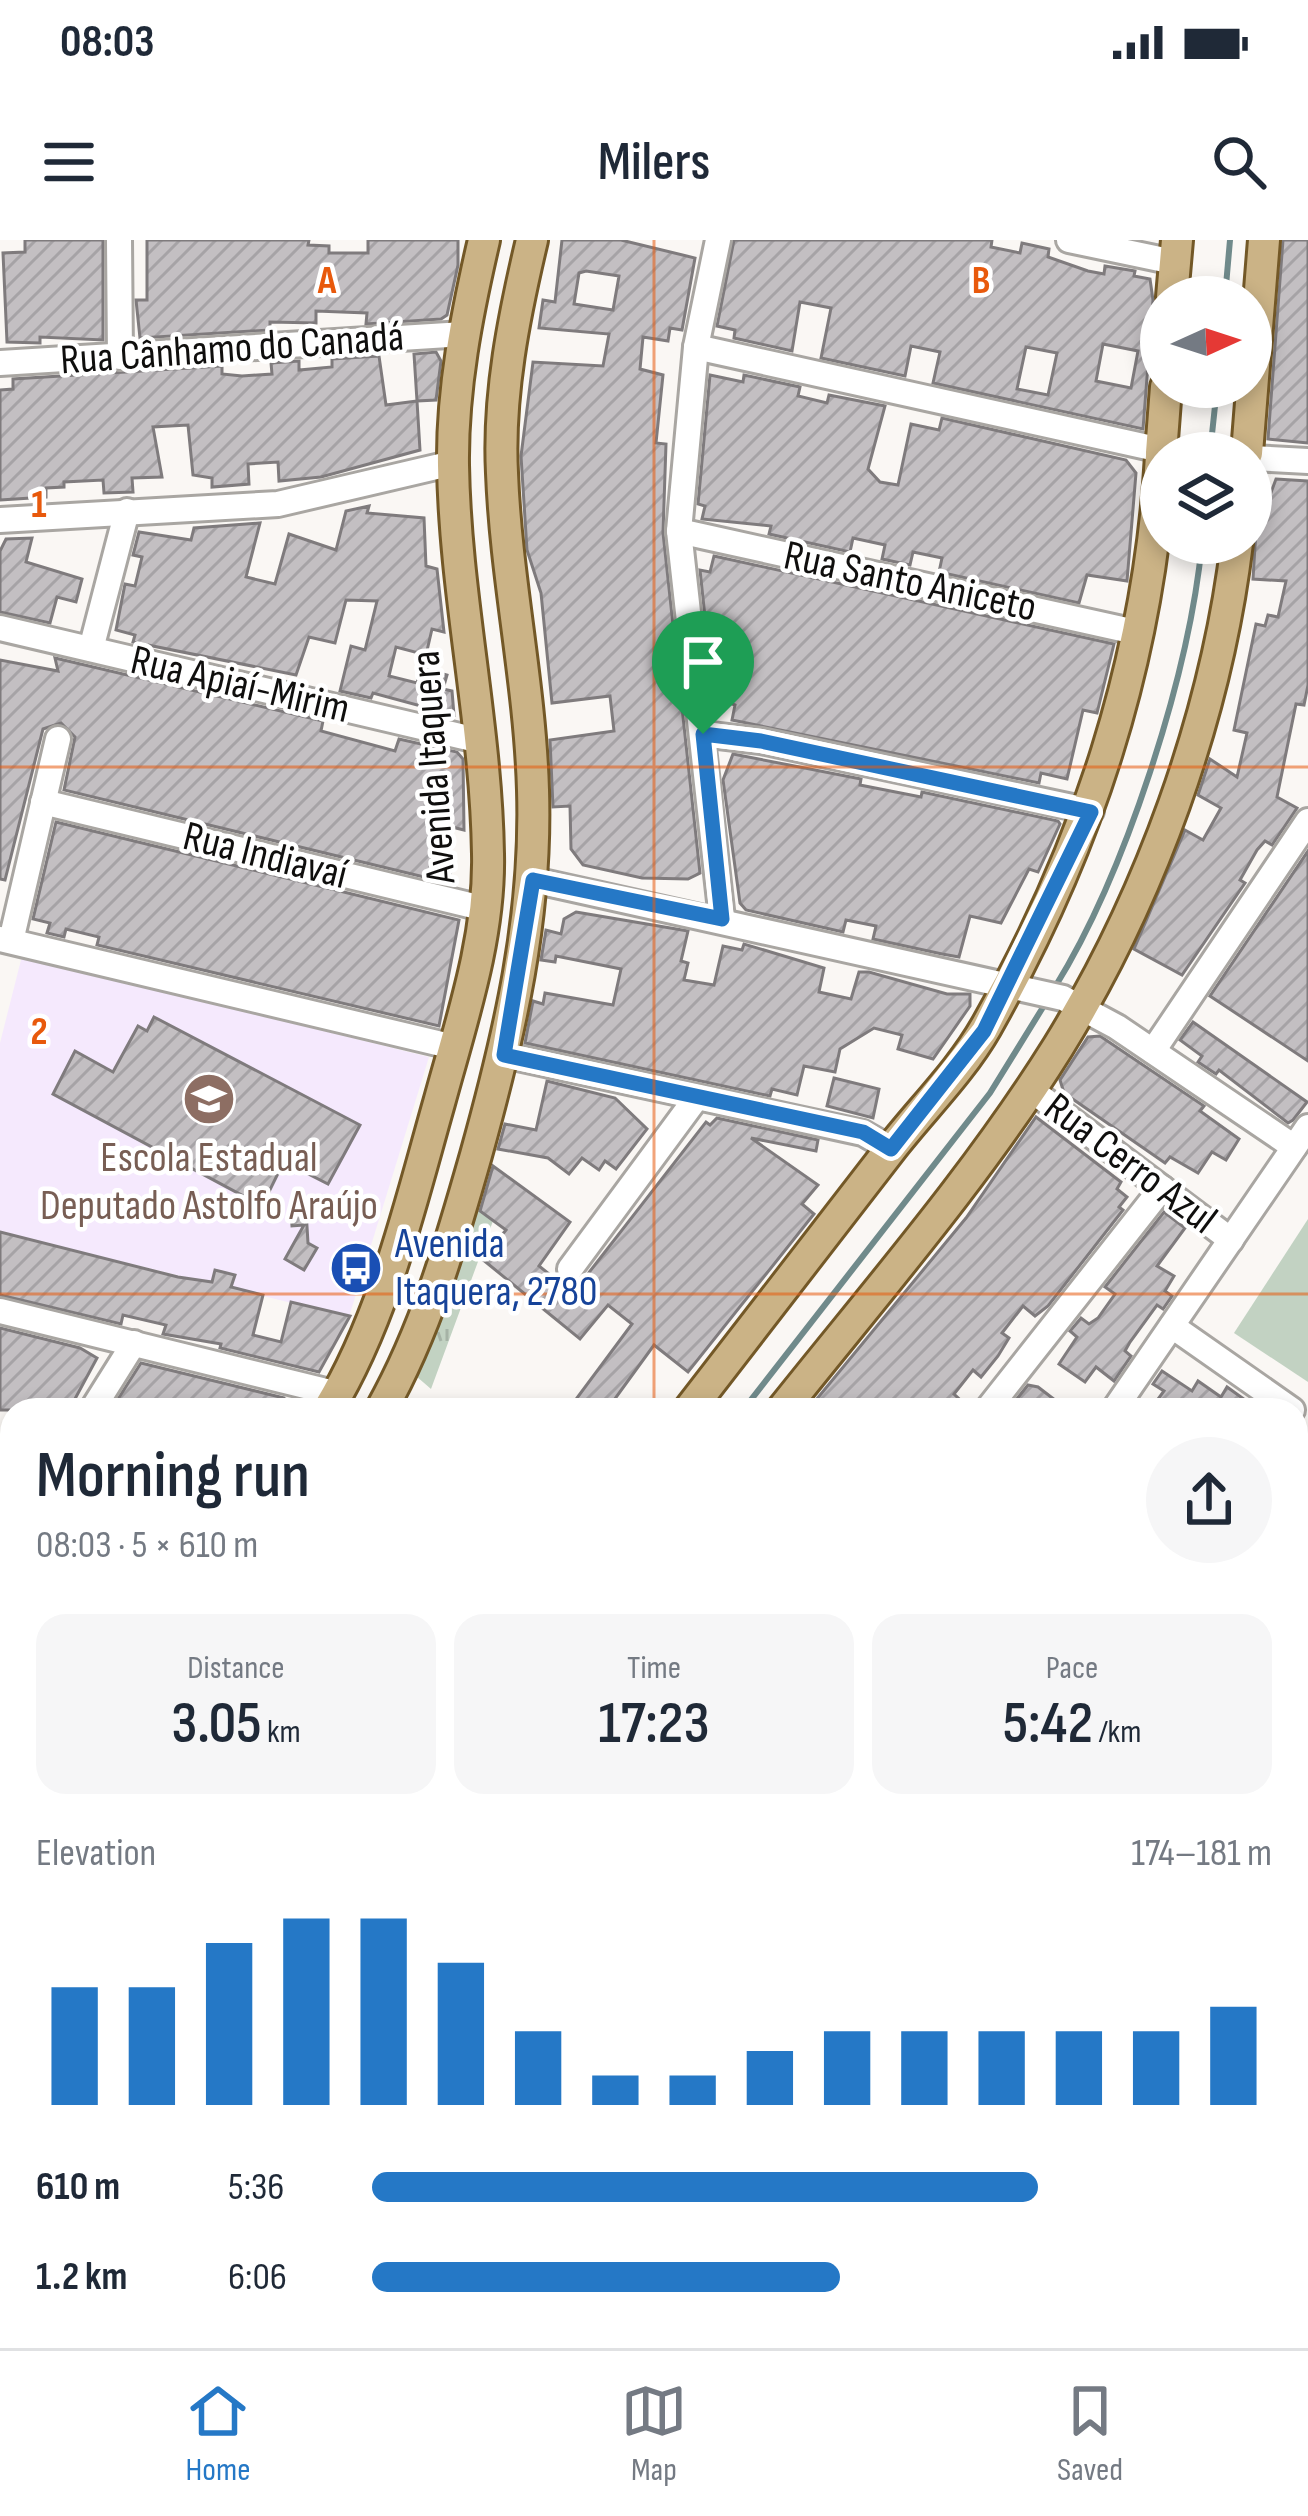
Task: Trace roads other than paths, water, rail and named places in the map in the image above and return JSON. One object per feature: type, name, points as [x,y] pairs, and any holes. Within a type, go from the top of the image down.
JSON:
[{"type":"main road","name":"Avenida Itaquera","points":[[335,1398],[381,1292],[454,1047],[486,909],[481,741],[459,567],[453,463],[464,334],[484,240]]},
{"type":"main road","points":[[387,1398],[436,1291],[504,1055],[533,880],[533,784],[502,472],[510,346],[532,240]]},
{"type":"main road","points":[[1251,432],[1264,240]]},
{"type":"main road","points":[[698,1398],[1016,985],[1091,812],[1140,633],[1148,564]]},
{"type":"main road","points":[[791,1398],[1030,1089],[1072,1002],[1113,946],[1189,755],[1220,646],[1234,564]]},
{"type":"street","points":[[119,240],[120,357]]},
{"type":"street","points":[[718,240],[696,347],[679,531],[722,919]]},
{"type":"street","points":[[1070,240],[1175,251]]},
{"type":"street","name":"Rua Cânhamo do Canadá","points":[[0,363],[464,334]]},
{"type":"street","points":[[696,347],[1140,448]]},
{"type":"street","points":[[1272,457],[1308,461]]},
{"type":"street","points":[[0,520],[278,504],[453,463]]},
{"type":"street","points":[[91,650],[127,512]]},
{"type":"street","name":"Rua Santo Aniceto","points":[[679,531],[1140,633]]},
{"type":"street","name":"Rua Apiaí-Mirim","points":[[0,628],[481,741]]},
{"type":"street","points":[[703,734],[761,741],[1091,812]]},
{"type":"street","points":[[58,739],[6,940],[454,1047]]},
{"type":"street","name":"Rua Indiavaí","points":[[44,802],[486,909]]},
{"type":"street","points":[[1153,1051],[1308,821]]},
{"type":"street","points":[[533,880],[1016,985],[1072,1002],[1304,1135],[1122,1398]]},
{"type":"street","points":[[504,1055],[863,1132],[891,1149]]},
{"type":"street","name":"Rua Cerro Azul","points":[[1030,1089],[1231,1240]]},
{"type":"street","points":[[570,1269],[697,1097]]},
{"type":"street","points":[[996,1398],[1162,1188]]},
{"type":"street","points":[[0,1311],[134,1342],[320,1398]]},
{"type":"street","points":[[1172,1326],[1275,1398]]},
{"type":"street","points":[[99,1398],[134,1342]]},
{"type":"waterway","points":[[1227,276],[1230,240]]},
{"type":"waterway","points":[[1212,432],[1215,408]]},
{"type":"waterway","points":[[1055,987],[1106,889],[1150,772],[1183,653],[1199,564]]},
{"type":"waterway","points":[[752,1398],[990,1093],[1045,1004]]},
{"type":"place","name":"Escola Estadual Deputado Astolfo Araújo","points":[[209,1099]]},
{"type":"place","name":"Avenida Itaquera, 2780","points":[[356,1268]]}]
